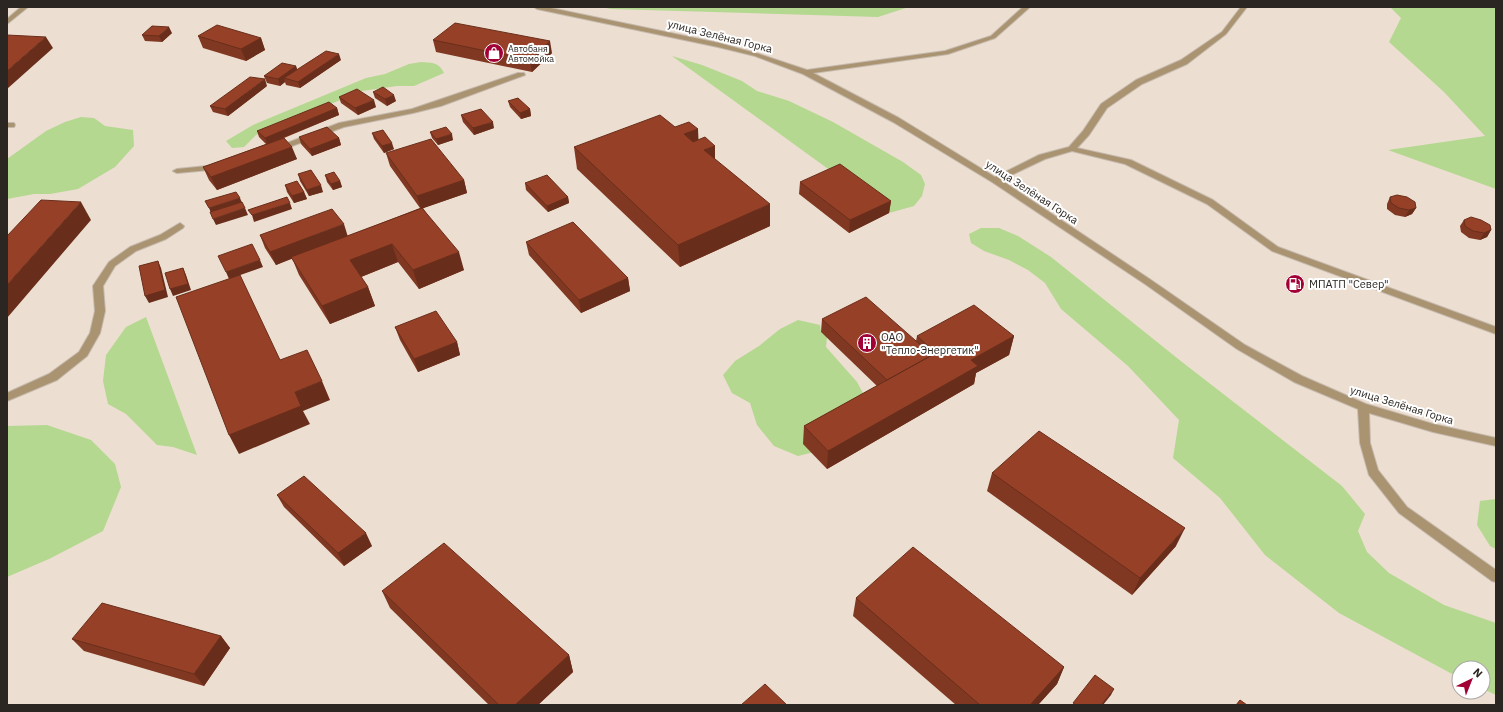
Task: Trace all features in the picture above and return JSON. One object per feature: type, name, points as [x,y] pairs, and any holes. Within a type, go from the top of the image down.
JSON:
[{"type":"street","points":[[7,22],[25,7]]},
{"type":"street","name":"улица Зелёная Горка","points":[[536,7],[719,45],[757,55],[806,72],[896,120],[995,180],[1148,282],[1241,347],[1298,379],[1363,407],[1433,428],[1496,442]]},
{"type":"street","points":[[806,72],[946,53],[993,37],[1027,7]]},
{"type":"street","points":[[1072,149],[1086,133],[1104,106],[1139,82],[1184,62],[1224,33],[1244,7]]},
{"type":"street","points":[[271,150],[342,125],[413,111],[521,76]]},
{"type":"street","points":[[995,180],[1042,157],[1072,149],[1128,162],[1210,202],[1275,248],[1496,331]]},
{"type":"street","points":[[177,171],[222,166]]},
{"type":"street","points":[[7,397],[53,377],[83,354],[95,333],[100,311],[98,286],[112,264],[133,250],[163,237],[180,226]]},
{"type":"street","points":[[1363,407],[1366,443],[1373,472],[1403,510],[1496,577]]},
{"type":"green space","points":[[601,7],[909,7],[878,17],[611,9]]},
{"type":"green space","points":[[1390,7],[1496,7],[1496,189],[1388,150],[1485,136],[1444,92],[1389,42],[1401,18]]},
{"type":"green space","points":[[672,56],[702,65],[742,81],[757,91],[789,101],[833,122],[903,162],[921,175],[925,184],[922,196],[914,206],[889,213]]},
{"type":"green space","points":[[421,62],[437,65],[444,73],[414,86],[397,86],[362,91],[256,135],[244,147],[232,148],[226,141],[253,125],[366,78],[385,74],[409,64]]},
{"type":"green space","points":[[81,117],[94,118],[105,126],[133,130],[134,146],[115,167],[78,189],[7,199],[7,159],[46,131],[65,122]]},
{"type":"green space","points":[[981,228],[999,228],[1018,236],[1051,257],[1182,362],[1342,486],[1365,514],[1358,531],[1367,552],[1389,573],[1444,605],[1496,623],[1496,695],[1491,693],[1491,660],[1451,660],[1451,673],[1339,613],[1265,555],[1220,498],[1173,458],[1179,420],[1128,366],[1061,309],[1045,283],[1028,270],[1009,260],[984,251],[971,243],[969,234]]},
{"type":"green space","points":[[146,317],[197,455],[173,447],[157,445],[126,414],[108,404],[103,381],[106,355],[126,327]]},
{"type":"green space","points":[[798,320],[820,325],[821,332],[827,337],[826,347],[857,382],[865,397],[826,449],[798,456],[774,446],[757,425],[750,403],[732,393],[723,375],[735,361],[759,346],[780,329]]},
{"type":"green space","points":[[47,425],[91,440],[115,464],[121,487],[103,531],[49,559],[7,577],[7,426]]},
{"type":"green space","points":[[1496,499],[1496,549],[1490,546],[1477,525],[1480,501]]},
{"type":"building","points":[[455,23],[550,41],[530,60],[433,40]]},
{"type":"building","points":[[217,25],[261,38],[241,49],[198,36]]},
{"type":"building","points":[[152,26],[169,27],[159,36],[142,35]]},
{"type":"building","points":[[7,35],[46,37],[7,71]]},
{"type":"building","points":[[326,51],[339,54],[298,82],[284,78]]},
{"type":"building","points":[[282,63],[296,66],[278,79],[264,76]]},
{"type":"building","points":[[250,77],[265,79],[225,109],[210,106]]},
{"type":"building","points":[[383,87],[394,95],[385,99],[373,92]]},
{"type":"building","points":[[357,89],[374,100],[355,108],[339,97]]},
{"type":"building","points":[[518,98],[530,109],[520,113],[508,101]]},
{"type":"building","points":[[329,102],[337,108],[265,138],[257,131]]},
{"type":"building","points":[[481,109],[493,122],[473,128],[461,115]]},
{"type":"building","points":[[660,115],[675,127],[689,122],[698,129],[684,134],[693,142],[705,137],[715,146],[704,150],[770,204],[678,245],[574,147]]},
{"type":"building","points":[[327,127],[339,138],[310,149],[299,137]]},
{"type":"building","points":[[446,127],[452,134],[436,139],[430,132]]},
{"type":"building","points":[[383,130],[392,143],[382,146],[372,133]]},
{"type":"building","points":[[284,138],[292,147],[211,177],[203,167]]},
{"type":"building","points":[[431,139],[464,180],[417,196],[386,153]]},
{"type":"building","points":[[840,164],[891,201],[850,220],[800,182]]},
{"type":"building","points":[[311,170],[321,185],[307,190],[298,174]]},
{"type":"building","points":[[334,172],[340,181],[331,184],[325,175]]},
{"type":"building","points":[[547,175],[568,197],[547,206],[525,183]]},
{"type":"building","points":[[297,181],[304,192],[292,196],[285,185]]},
{"type":"building","points":[[236,192],[240,198],[209,208],[205,201]]},
{"type":"building","points":[[1397,195],[1407,197],[1415,202],[1416,208],[1409,210],[1399,208],[1391,203],[1390,197]]},
{"type":"building","points":[[287,197],[290,203],[252,215],[248,210]]},
{"type":"building","points":[[41,200],[81,202],[7,285],[7,236]]},
{"type":"building","points":[[242,202],[245,208],[213,219],[210,212]]},
{"type":"building","points":[[422,208],[459,252],[413,270],[392,244],[350,260],[368,287],[322,306],[291,257]]},
{"type":"building","points":[[332,209],[344,224],[270,252],[260,235]]},
{"type":"building","points":[[1471,217],[1490,225],[1491,230],[1484,233],[1473,231],[1465,226],[1464,220]]},
{"type":"building","points":[[573,222],[628,278],[579,300],[526,242]]},
{"type":"building","points":[[252,244],[260,260],[226,272],[218,256]]},
{"type":"building","points":[[158,261],[165,290],[145,296],[139,266]]},
{"type":"building","points":[[183,268],[188,284],[170,289],[165,273]]},
{"type":"building","points":[[240,275],[280,360],[307,350],[322,381],[295,392],[301,406],[229,435],[176,297]]},
{"type":"building","name":"ОАО \"Тепло-Энергетик\"","points":[[866,297],[932,355],[887,380],[822,319]]},
{"type":"building","points":[[974,305],[1014,336],[971,360],[978,366],[828,451],[804,426],[936,353],[917,336]]},
{"type":"building","points":[[436,311],[457,342],[414,359],[395,327]]},
{"type":"building","points":[[1039,431],[1185,528],[1140,578],[992,473]]},
{"type":"building","points":[[304,476],[366,533],[338,553],[277,495]]},
{"type":"building","points":[[444,543],[569,655],[515,705],[499,705],[382,591]]},
{"type":"building","points":[[913,547],[1064,667],[1030,705],[980,705],[856,598]]},
{"type":"building","points":[[102,603],[221,636],[194,674],[72,639]]},
{"type":"building","points":[[1095,675],[1114,689],[1101,705],[1076,705],[1073,703]]},
{"type":"building","points":[[765,684],[787,705],[741,705]]},
{"type":"building","points":[[1240,700],[1247,705],[1236,705]]},
{"type":"place","name":"Автобаня Автомойка","points":[[494,53]]},
{"type":"place","name":"МПАТП \"Север\"","points":[[1295,284]]},
{"type":"place","name":"ОАО \"Тепло-Энергетик\"","points":[[867,343]]}]
